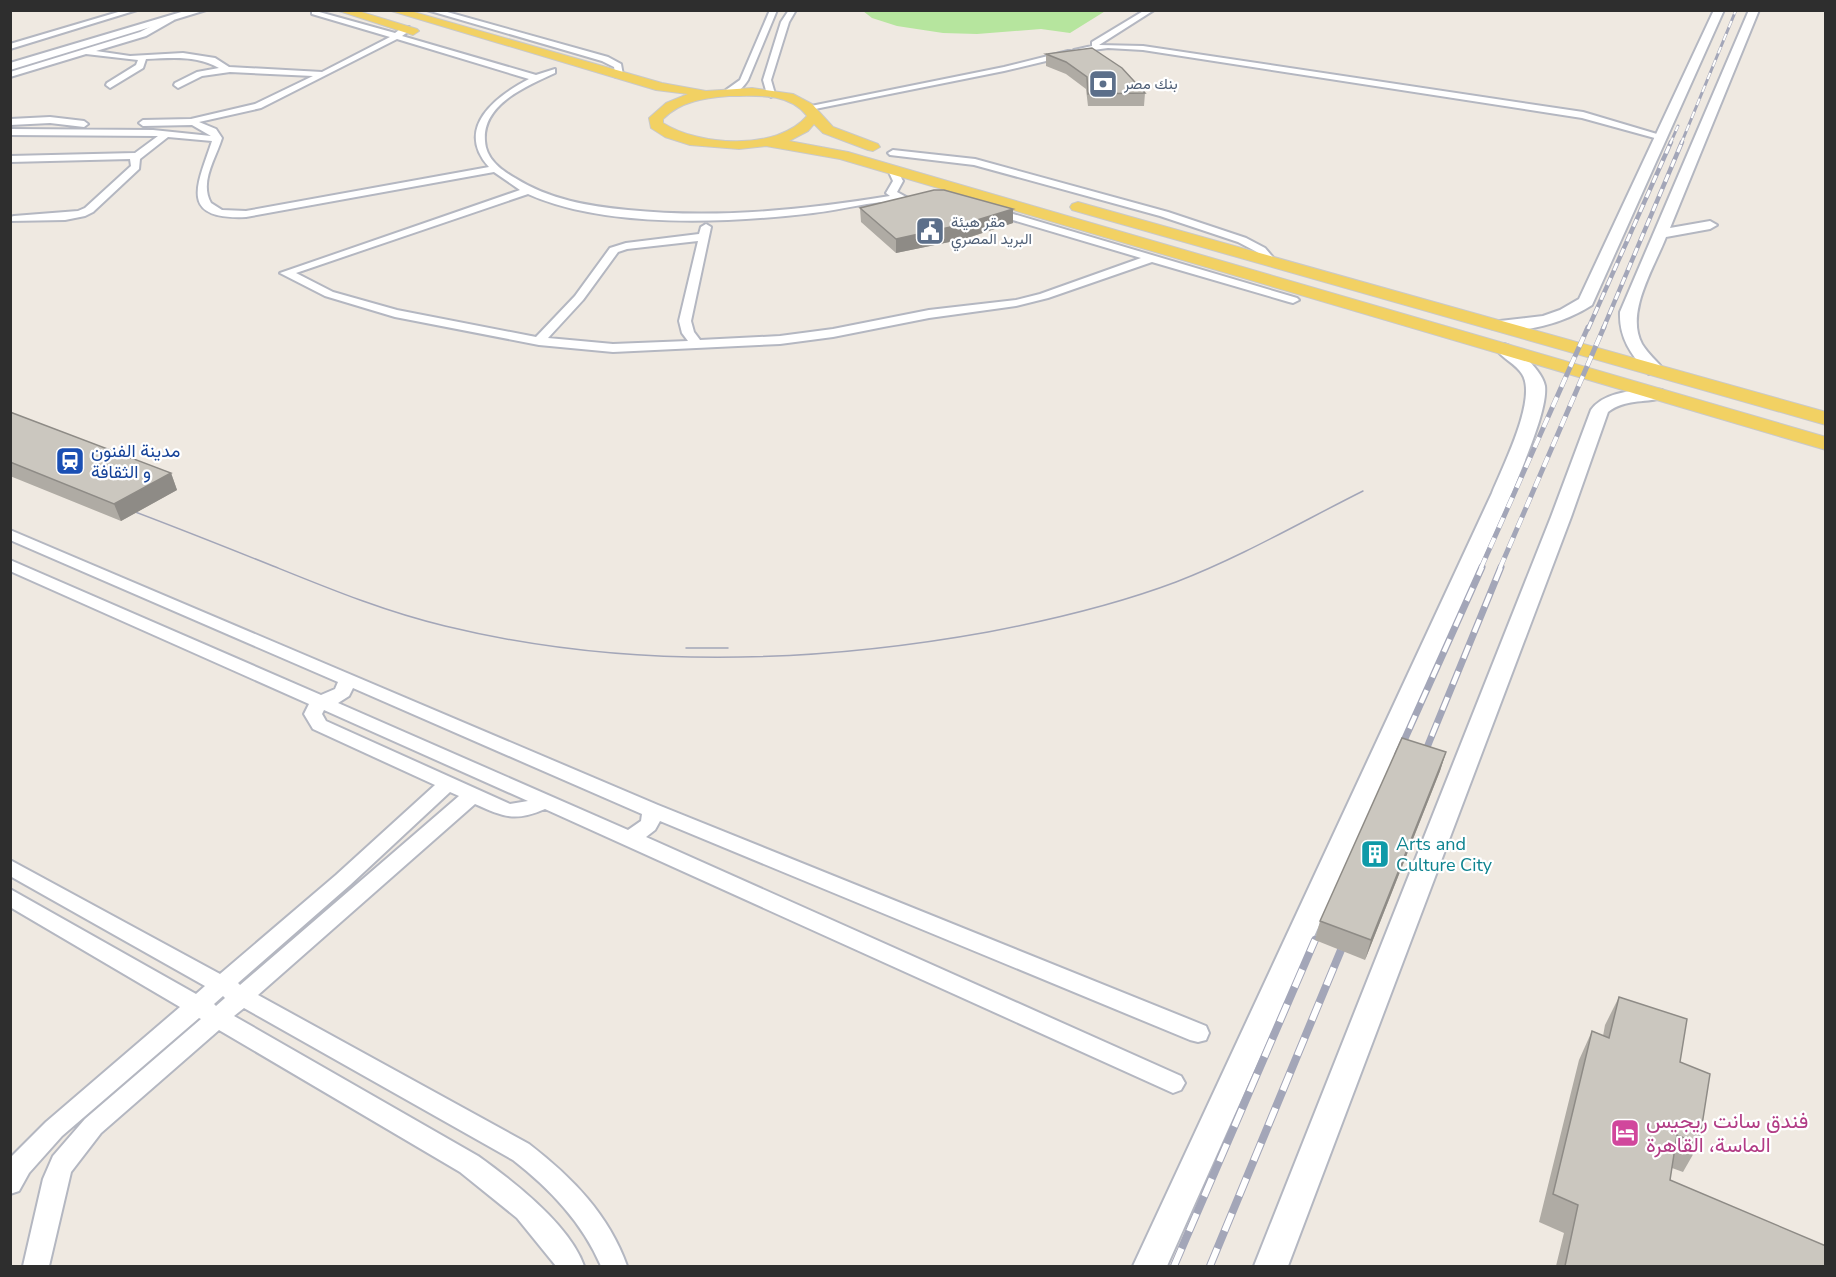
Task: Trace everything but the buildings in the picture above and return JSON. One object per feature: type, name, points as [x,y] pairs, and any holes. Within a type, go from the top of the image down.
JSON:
[{"type":"main road","points":[[341,10],[402,32],[558,72]]},
{"type":"main road","points":[[393,10],[677,90],[771,94],[792,98],[812,111],[819,123],[840,136],[893,161],[1299,296],[1501,337],[1655,382],[1826,419]]},
{"type":"main road","points":[[436,23],[454,17]]},
{"type":"main road","points":[[727,93],[658,106],[656,125],[663,132],[676,138],[717,144],[765,142],[893,161],[1272,262],[1501,337],[1655,382],[1826,444]]},
{"type":"main road","points":[[765,142],[801,131],[811,123],[812,111]]},
{"type":"street","points":[[10,67],[201,10]]},
{"type":"street","points":[[430,10],[605,59],[618,66],[619,75]]},
{"type":"street","points":[[727,93],[740,86],[744,80],[774,10]]},
{"type":"street","points":[[771,94],[767,80],[785,22],[793,10]]},
{"type":"street","points":[[1090,36],[1132,10]]},
{"type":"street","points":[[1078,50],[1102,40],[1150,10]]},
{"type":"street","points":[[1150,1266],[1502,493],[1537,394],[1532,376],[1526,366],[1501,337],[1527,324],[1573,312],[1586,302],[1719,10]]},
{"type":"street","points":[[1270,1266],[1561,517],[1600,410],[1655,382],[1630,340],[1626,326],[1628,312],[1754,10]]},
{"type":"street","points":[[10,47],[140,12]]},
{"type":"street","points":[[10,55],[140,12]]},
{"type":"street","points":[[315,12],[402,32],[536,78]]},
{"type":"street","points":[[10,75],[147,32],[171,18]]},
{"type":"street","points":[[1120,29],[1119,33],[1122,37],[1140,44],[1343,77]]},
{"type":"street","points":[[194,122],[200,118],[253,107],[323,74],[402,32]]},
{"type":"street","points":[[792,98],[844,92],[969,68],[1044,53],[1081,41]]},
{"type":"street","points":[[812,111],[1014,67],[1078,50],[1108,46],[1134,47],[1593,114]]},
{"type":"street","points":[[86,51],[130,58],[183,55],[212,60],[221,67],[231,69],[323,74]]},
{"type":"street","points":[[110,85],[140,66],[143,58]]},
{"type":"street","points":[[178,85],[201,74],[231,69]]},
{"type":"street","points":[[558,72],[536,78],[513,92],[495,106],[482,126],[481,148],[495,169],[526,191],[556,201],[608,212],[670,218],[796,213],[911,198]]},
{"type":"street","points":[[1363,80],[1592,116],[1662,137]]},
{"type":"street","points":[[10,122],[50,120],[89,124],[194,122],[213,131],[217,139],[202,184],[209,208],[221,214],[256,212],[495,169]]},
{"type":"street","points":[[10,132],[165,135],[217,139]]},
{"type":"street","points":[[64,158],[100,133]]},
{"type":"street","points":[[14,219],[65,217],[86,212],[135,168],[137,165],[134,160],[138,156],[165,135]]},
{"type":"street","points":[[10,159],[138,156]]},
{"type":"street","points":[[893,161],[898,181],[891,193],[898,198]]},
{"type":"street","points":[[526,191],[286,273],[329,294],[371,307],[539,341],[598,348],[698,345],[807,337],[935,313],[1016,303],[1044,296],[1152,258]]},
{"type":"street","points":[[946,198],[1152,258],[1299,296]]},
{"type":"street","points":[[698,345],[688,333],[685,321],[708,218]]},
{"type":"street","points":[[1661,234],[1710,225]]},
{"type":"street","points":[[539,341],[579,298],[614,250],[626,246],[704,237]]},
{"type":"street","points":[[10,534],[651,810],[1198,1033]]},
{"type":"street","points":[[10,565],[627,837],[1173,1083]]},
{"type":"street","points":[[319,701],[332,699],[343,692],[347,681]]},
{"type":"street","points":[[319,701],[313,714],[319,725],[448,784],[512,811],[525,810],[545,801]]},
{"type":"street","points":[[10,1183],[20,1165],[54,1130],[448,784]]},
{"type":"street","points":[[36,1266],[55,1179],[76,1145],[93,1126],[473,795]]},
{"type":"street","points":[[627,837],[648,827],[652,816],[651,810]]},
{"type":"street","points":[[10,867],[521,1152],[554,1177],[580,1204],[595,1226],[614,1266]]},
{"type":"street","points":[[10,897],[487,1177],[518,1200],[551,1236],[571,1266]]},
{"type":"green space","points":[[1107,10],[1070,33],[1041,29],[977,34],[943,33],[897,26],[872,18],[863,11]]},
{"type":"tram line","points":[[122,507],[358,599],[445,626],[512,640],[579,650],[716,657],[785,656],[921,643],[988,632],[1083,611],[1130,598],[1200,572],[1363,491]]},
{"type":"tram line","points":[[686,648],[728,648]]},
{"type":"railway","points":[[1681,144],[1736,10]]},
{"type":"railway","points":[[1670,144],[1678,126]]},
{"type":"railway","points":[[1588,329],[1671,142]]},
{"type":"railway","points":[[1603,329],[1682,142]]},
{"type":"railway","points":[[1481,568],[1588,327]]},
{"type":"railway","points":[[1500,568],[1604,327]]},
{"type":"railway","points":[[1398,754],[1482,567]]},
{"type":"railway","points":[[1421,762],[1501,567]]},
{"type":"railway","points":[[1174,1266],[1315,940]]},
{"type":"railway","points":[[1210,1266],[1341,950]]},
{"type":"place","name":"بنك مصر","points":[[1103,84]]},
{"type":"place","name":"مقر هيئة البريد المصري","points":[[930,231]]},
{"type":"place","name":"مدينة الفنون و الثقافة","points":[[70,461]]},
{"type":"place","name":"Arts and Culture City","points":[[1375,854]]},
{"type":"place","name":"فندق سانت ريجيس الماسة، القاهرة","points":[[1625,1133]]}]
